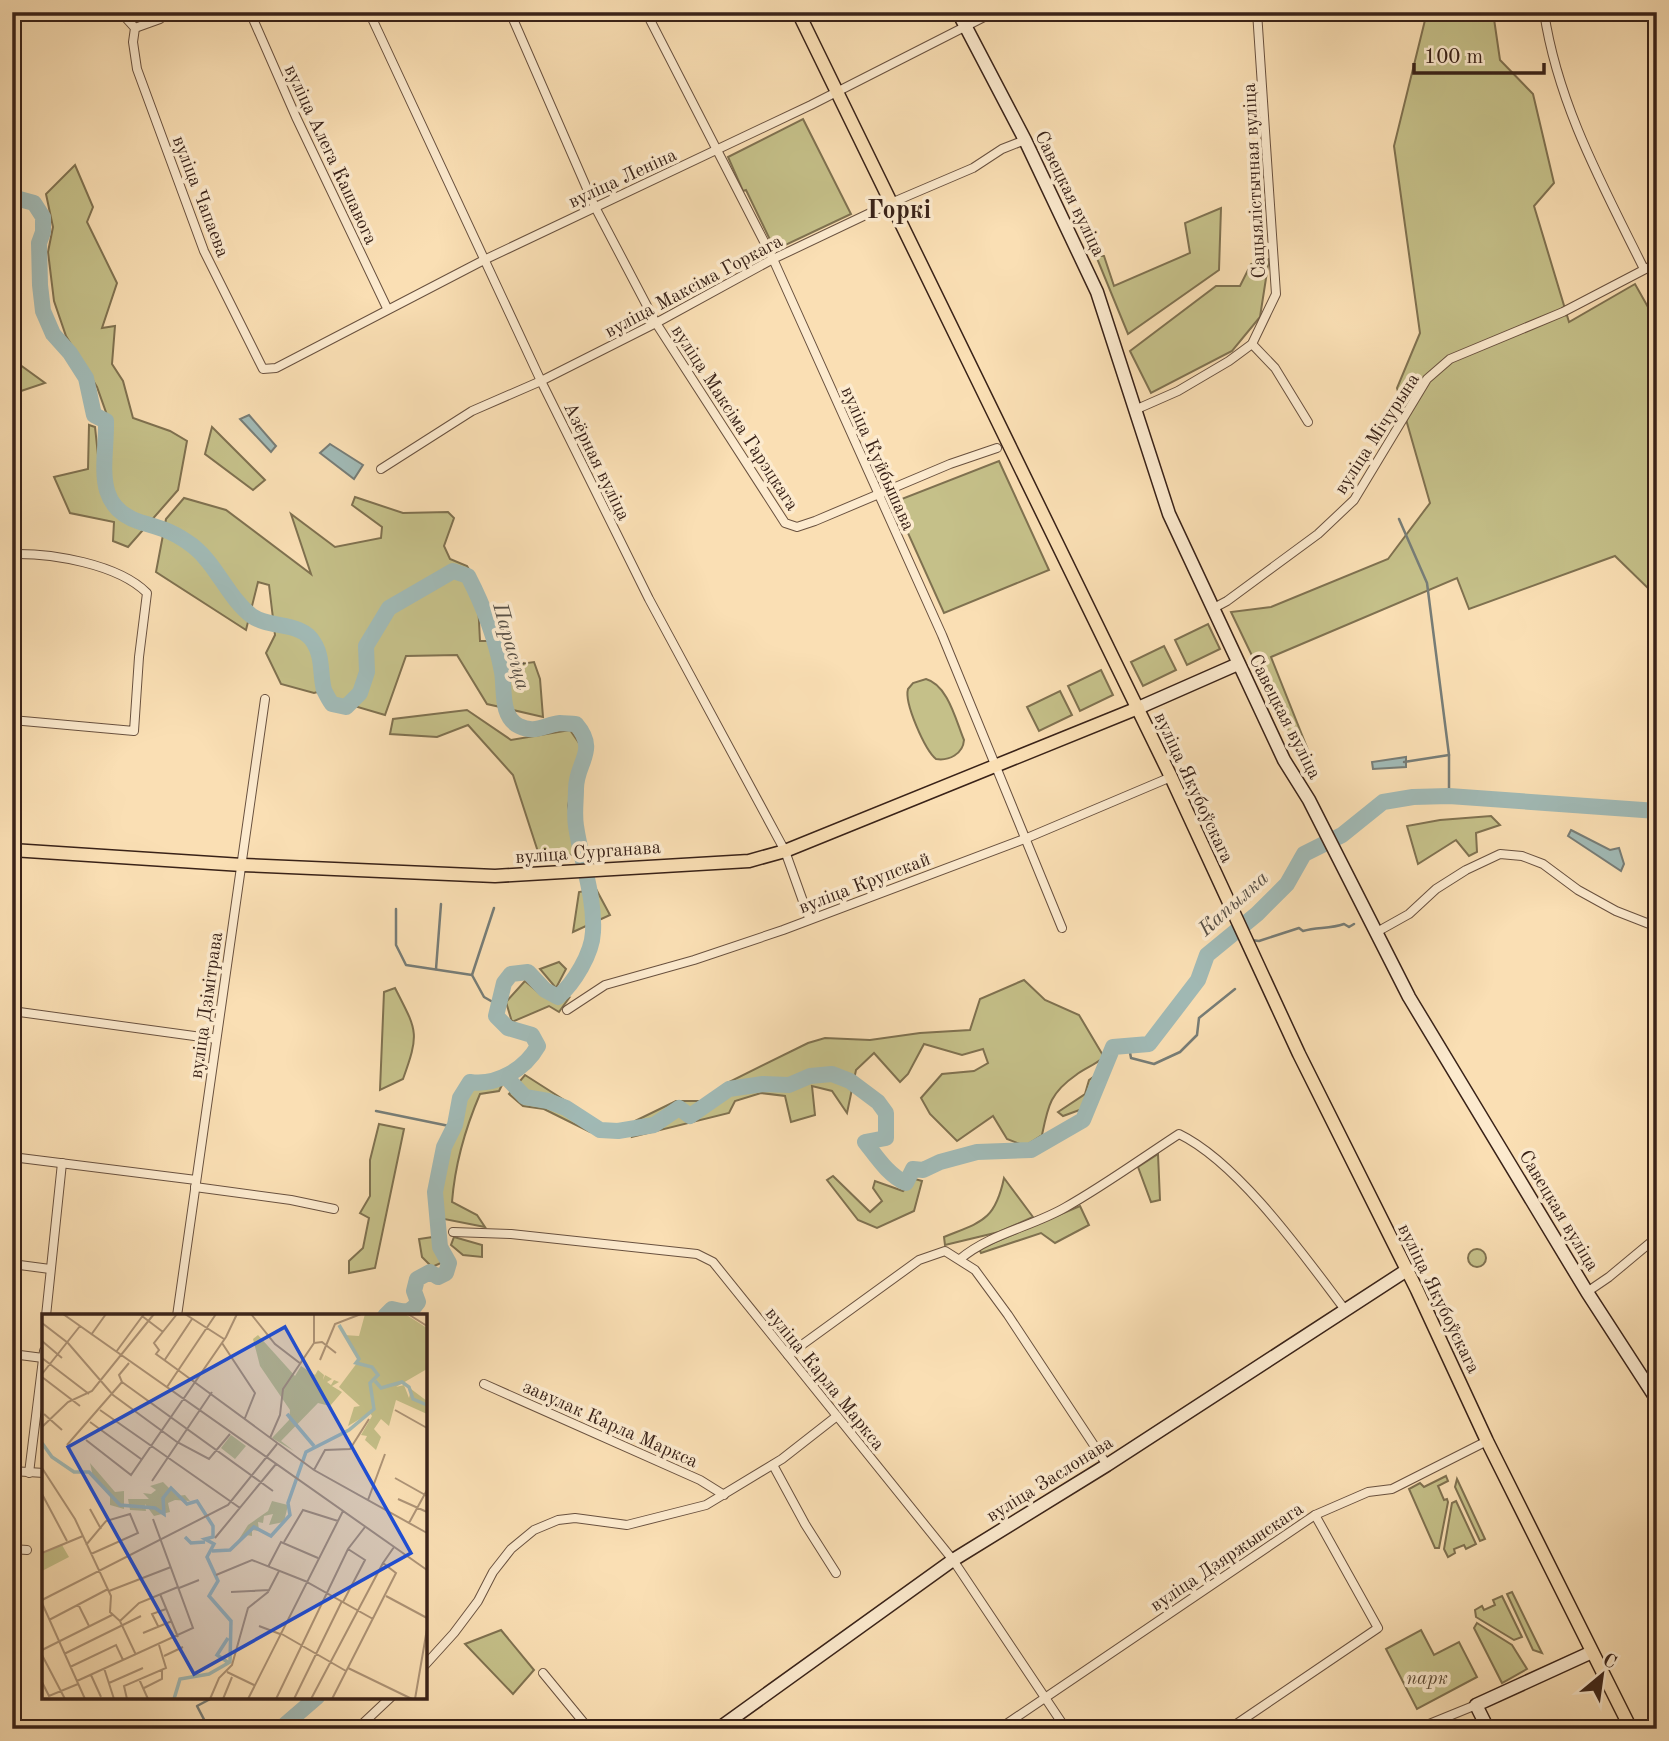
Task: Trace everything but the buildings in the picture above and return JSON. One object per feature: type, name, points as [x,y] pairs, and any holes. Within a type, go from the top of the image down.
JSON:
[{"type":"main road","name":"вуліца Якубоўскага","points":[[797,12],[1138,708],[1299,1054],[1407,1270],[1487,1441],[1631,1729]]},
{"type":"main road","name":"Савецкая вуліца","points":[[958,12],[1025,140],[1097,292],[1169,514],[1284,760],[1317,817],[1409,997],[1587,1292],[1657,1400]]},
{"type":"main road","points":[[1138,708],[1238,664]]},
{"type":"main road","name":"вуліца Сурганава","points":[[12,850],[242,865],[495,876],[749,861],[785,851],[1138,708]]},
{"type":"main road","name":"вуліца Заслонава","points":[[718,1729],[953,1560],[1107,1465],[1407,1270]]},
{"type":"main road","points":[[1488,1729],[1476,1705],[1592,1651]]},
{"type":"street","name":"вуліца Алега Кашавога","points":[[250,12],[296,117],[387,308]]},
{"type":"street","name":"Азёрная вуліца","points":[[369,12],[541,380],[649,599],[785,851],[810,918]]},
{"type":"street","name":"вуліца Максіма Гарэцкага","points":[[510,12],[595,207],[656,323],[785,523],[797,527],[950,464],[997,448]]},
{"type":"street","name":"вуліца Куйбышава","points":[[646,12],[773,259],[939,629],[1062,928]]},
{"type":"street","name":"вуліца Леніна","points":[[263,369],[276,368],[387,308],[837,91],[994,12]]},
{"type":"street","name":"Сацыялістычная вуліца","points":[[1137,409],[1178,391],[1252,344],[1276,293],[1257,12]]},
{"type":"street","points":[[1544,12],[1554,66],[1576,128],[1644,269]]},
{"type":"street","points":[[125,17],[135,28],[160,19]]},
{"type":"street","name":"вуліца Чапаева","points":[[135,28],[133,42],[137,69],[204,251],[263,369]]},
{"type":"street","name":"вуліца Максіма Горкага","points":[[381,469],[472,411],[656,323],[773,259],[891,203],[973,168],[1002,149],[1025,140]]},
{"type":"street","name":"вуліца Мічурына","points":[[1212,609],[1227,601],[1318,534],[1354,500],[1427,379],[1450,359],[1563,312],[1657,263]]},
{"type":"street","points":[[1252,344],[1275,368],[1308,422]]},
{"type":"street","points":[[12,554],[35,553],[81,561],[128,579],[147,593],[139,657],[135,731],[12,720]]},
{"type":"street","name":"вуліца Дзімітрава","points":[[177,1314],[265,699]]},
{"type":"street","name":"вуліца Крупскай","points":[[567,1010],[605,985],[694,960],[783,930],[1027,838],[1171,777]]},
{"type":"street","points":[[1375,933],[1409,914],[1436,888],[1500,854],[1522,856],[1544,864],[1578,890],[1616,911],[1656,928],[1657,940]]},
{"type":"street","points":[[12,1011],[216,1039]]},
{"type":"street","points":[[960,1259],[972,1249],[996,1237],[1064,1209],[1179,1134],[1197,1143],[1247,1189],[1305,1256],[1346,1311]]},
{"type":"street","points":[[12,1157],[195,1183],[334,1209]]},
{"type":"street","points":[[46,1314],[62,1163]]},
{"type":"street","name":"вуліца Карла Маркса","points":[[453,1232],[511,1234],[697,1254],[713,1262],[953,1560],[1066,1729]]},
{"type":"street","points":[[1587,1292],[1657,1237]]},
{"type":"street","points":[[788,1355],[919,1260],[945,1251],[975,1270],[992,1292],[1107,1465]]},
{"type":"street","points":[[12,1264],[50,1269]]},
{"type":"street","points":[[12,1354],[42,1358]]},
{"type":"street","points":[[29,1473],[42,1366]]},
{"type":"street","name":"завулак Карла Маркса","points":[[484,1384],[700,1480],[724,1495]]},
{"type":"street","points":[[427,1663],[478,1601],[493,1572],[510,1549],[534,1530],[558,1520],[575,1518],[627,1525],[706,1504],[774,1465],[836,1416]]},
{"type":"street","name":"вуліца Дзяржынскага","points":[[999,1729],[1045,1695],[1315,1515],[1368,1492],[1392,1489],[1487,1441]]},
{"type":"street","points":[[774,1465],[805,1524],[836,1573]]},
{"type":"street","points":[[12,1471],[42,1474]]},
{"type":"street","points":[[1229,1729],[1378,1628],[1315,1515]]},
{"type":"street","points":[[12,1549],[27,1550]]},
{"type":"street","points":[[543,1673],[589,1729]]},
{"type":"street","points":[[357,1729],[389,1699]]},
{"type":"street","points":[[1416,1729],[1476,1705]]},
{"type":"green space","points":[[1427,12],[1493,12],[1500,60],[1533,94],[1554,183],[1534,206],[1569,322],[1635,284],[1657,323],[1657,597],[1615,556],[1469,609],[1457,578],[1271,657],[1312,760],[1306,768],[1231,612],[1271,607],[1388,559],[1430,503],[1397,388],[1420,333],[1394,146]]},
{"type":"green space","points":[[803,119],[851,214],[777,249],[774,248],[746,190],[743,191],[728,157]]},
{"type":"green space","points":[[75,165],[93,207],[87,222],[117,283],[102,328],[115,326],[112,364],[123,381],[133,418],[170,431],[187,441],[178,490],[128,547],[113,541],[114,522],[70,513],[54,477],[88,469],[89,425],[95,427],[98,455],[107,456],[108,418],[97,387],[66,336],[54,301],[48,252],[53,227],[46,194]]},
{"type":"green space","points":[[1221,208],[1219,270],[1128,334],[1096,256],[1104,256],[1114,286],[1190,253],[1185,223]]},
{"type":"green space","points":[[12,255],[19,259],[21,293],[12,296]]},
{"type":"green space","points":[[1269,259],[1260,317],[1232,351],[1151,393],[1130,351],[1216,286],[1240,286],[1251,264]]},
{"type":"green space","points":[[12,359],[45,383],[12,394]]},
{"type":"green space","points":[[212,427],[265,480],[253,490],[205,454]]},
{"type":"green space","points":[[999,461],[1049,570],[944,613],[894,502]]},
{"type":"green space","points":[[355,497],[403,513],[448,512],[454,518],[444,546],[450,559],[467,566],[477,582],[480,641],[501,641],[507,666],[534,662],[540,679],[543,717],[487,704],[457,655],[406,656],[385,715],[337,701],[329,689],[314,693],[281,684],[266,653],[275,635],[269,585],[258,582],[246,630],[156,572],[166,519],[184,498],[226,510],[311,574],[291,514],[335,547],[381,538],[382,527],[352,505]]},
{"type":"green space","points":[[1208,624],[1220,649],[1187,665],[1175,640]]},
{"type":"green space","points":[[1164,646],[1176,670],[1143,686],[1131,662]]},
{"type":"green space","points":[[1101,670],[1113,695],[1080,711],[1068,686]]},
{"type":"green space","points":[[926,679],[940,688],[946,696],[964,740],[958,753],[946,759],[936,759],[931,754],[916,726],[909,705],[908,689],[913,683]]},
{"type":"green space","points":[[1060,691],[1072,715],[1039,731],[1027,707]]},
{"type":"green space","points":[[467,710],[511,740],[570,730],[581,746],[568,806],[579,854],[540,858],[513,775],[468,725],[437,737],[390,734],[393,719]]},
{"type":"green space","points":[[1491,816],[1500,825],[1476,833],[1477,852],[1469,856],[1456,840],[1418,864],[1407,826]]},
{"type":"green space","points":[[596,889],[610,915],[573,932],[579,892]]},
{"type":"green space","points":[[559,962],[566,969],[556,988],[540,969]]},
{"type":"green space","points":[[1024,980],[1045,1000],[1079,1015],[1104,1057],[1067,1082],[1055,1094],[1042,1135],[1025,1146],[1007,1139],[993,1116],[957,1141],[930,1114],[921,1098],[942,1074],[974,1071],[988,1063],[983,1049],[962,1055],[924,1044],[908,1074],[900,1082],[874,1053],[856,1070],[847,1113],[832,1091],[812,1086],[815,1115],[791,1122],[785,1096],[761,1093],[735,1101],[729,1113],[632,1137],[635,1121],[676,1101],[709,1101],[725,1084],[808,1043],[825,1038],[870,1040],[970,1030],[980,999]]},
{"type":"green space","points":[[525,981],[539,993],[555,1001],[569,998],[559,1012],[549,1006],[512,1022],[506,1002]]},
{"type":"green space","points":[[395,988],[412,1023],[414,1041],[403,1079],[380,1090],[384,992]]},
{"type":"green space","points":[[525,1075],[597,1121],[590,1132],[544,1109],[523,1106],[509,1094]]},
{"type":"green space","points":[[1096,1075],[1085,1108],[1063,1116],[1058,1112],[1085,1094],[1089,1080]]},
{"type":"green space","points":[[503,1083],[499,1091],[480,1094],[462,1146],[453,1188],[452,1202],[477,1215],[485,1227],[444,1219],[439,1194],[464,1097],[472,1085],[485,1087]]},
{"type":"green space","points":[[379,1124],[404,1129],[375,1268],[349,1273],[349,1261],[363,1248],[369,1218],[360,1213],[370,1196],[370,1160]]},
{"type":"green space","points":[[1158,1154],[1160,1200],[1151,1202],[1138,1167]]},
{"type":"green space","points":[[833,1176],[870,1212],[882,1201],[873,1188],[875,1181],[903,1191],[915,1179],[922,1181],[914,1211],[877,1228],[858,1220],[827,1180]]},
{"type":"green space","points":[[1004,1178],[1033,1217],[999,1232],[945,1245],[944,1237],[977,1223],[991,1212]]},
{"type":"green space","points":[[1080,1206],[1089,1225],[1055,1243],[1041,1233],[981,1253],[979,1249]]},
{"type":"green space","points":[[433,1237],[434,1246],[443,1262],[432,1267],[422,1257],[419,1239]]},
{"type":"green space","points":[[454,1237],[482,1245],[482,1257],[463,1255],[451,1245]]},
{"type":"green space","points":[[1473,1249],[1481,1249],[1486,1258],[1484,1265],[1473,1267],[1468,1262],[1468,1254]]},
{"type":"green space","points":[[1446,1476],[1448,1481],[1438,1486],[1444,1500],[1447,1499],[1448,1502],[1439,1548],[1435,1548],[1409,1489],[1420,1483],[1424,1487]]},
{"type":"green space","points":[[1457,1479],[1485,1539],[1480,1541],[1455,1487]]},
{"type":"green space","points":[[1456,1501],[1476,1544],[1466,1549],[1464,1545],[1454,1549],[1455,1553],[1448,1557],[1444,1549],[1452,1503]]},
{"type":"green space","points":[[1512,1592],[1542,1653],[1533,1650],[1507,1594]]},
{"type":"green space","points":[[1502,1596],[1522,1637],[1514,1640],[1476,1617],[1475,1610],[1482,1606],[1484,1610],[1495,1605],[1493,1600]]},
{"type":"green space","points":[[1477,1623],[1512,1645],[1527,1669],[1502,1683],[1474,1628]]},
{"type":"green space","points":[[501,1630],[534,1670],[513,1694],[465,1644]]},
{"type":"green space","name":"парк","points":[[1421,1630],[1434,1655],[1459,1642],[1477,1677],[1417,1709],[1386,1649]]},
{"type":"water","points":[[249,415],[276,446],[271,452],[240,419]]},
{"type":"water","points":[[330,444],[363,465],[354,479],[320,453]]},
{"type":"water","points":[[1406,757],[1406,767],[1373,769],[1372,762]]},
{"type":"water","points":[[1571,830],[1610,850],[1619,848],[1624,864],[1621,871],[1568,836]]},
{"type":"waterway","name":"Парасіца","points":[[12,197],[34,203],[43,217],[43,232],[39,243],[43,311],[53,334],[70,353],[86,378],[94,415],[106,421],[105,481],[114,505],[125,515],[174,534],[193,546],[252,616],[268,623],[294,628],[309,636],[319,654],[324,690],[332,704],[346,707],[360,693],[367,672],[366,646],[389,608],[453,571],[468,576],[484,611],[496,648],[502,672],[504,702],[513,722],[530,729],[560,723],[576,724],[583,733],[586,749],[577,780],[575,817],[592,905],[593,932],[586,959],[558,997],[545,990],[528,972],[511,974],[504,983],[496,1016],[508,1028],[532,1035],[538,1046],[518,1069],[490,1081],[470,1082],[460,1098],[455,1125],[444,1147],[435,1192],[440,1247],[449,1263],[446,1273],[438,1277],[430,1272],[417,1279],[414,1291],[418,1302],[415,1306],[407,1311],[392,1309],[387,1314]]},
{"type":"waterway","points":[[1399,519],[1427,583],[1449,755],[1449,796]]},
{"type":"waterway","points":[[1404,762],[1449,755]]},
{"type":"waterway","name":"Капылка","points":[[507,1078],[525,1097],[566,1108],[600,1130],[618,1131],[654,1125],[679,1108],[690,1116],[729,1089],[763,1084],[789,1085],[810,1076],[832,1074],[850,1081],[878,1102],[886,1113],[886,1138],[865,1142],[888,1170],[906,1183],[913,1169],[923,1170],[940,1162],[977,1152],[1031,1150],[1083,1120],[1113,1047],[1149,1044],[1198,980],[1207,955],[1257,914],[1287,884],[1304,854],[1342,835],[1383,802],[1413,797],[1449,796],[1657,811]]},
{"type":"waterway","points":[[436,969],[441,904]]},
{"type":"waterway","points":[[472,975],[494,908]]},
{"type":"waterway","points":[[396,909],[396,945],[406,965],[472,975],[484,997],[498,1005]]},
{"type":"waterway","points":[[1251,940],[1259,941],[1299,928],[1303,931],[1344,924],[1349,927],[1354,924]]},
{"type":"waterway","points":[[1228,937],[1241,939]]},
{"type":"waterway","points":[[1129,1047],[1131,1058],[1154,1064],[1180,1052],[1197,1035],[1199,1018],[1235,989]]},
{"type":"waterway","points":[[376,1111],[454,1127]]},
{"type":"waterway","points":[[209,1729],[197,1706],[210,1699]]},
{"type":"waterway","name":"Парасіца","points":[[280,1729],[315,1699]]},
{"type":"district","name":"Горкі","points":[[899,209]]}]
